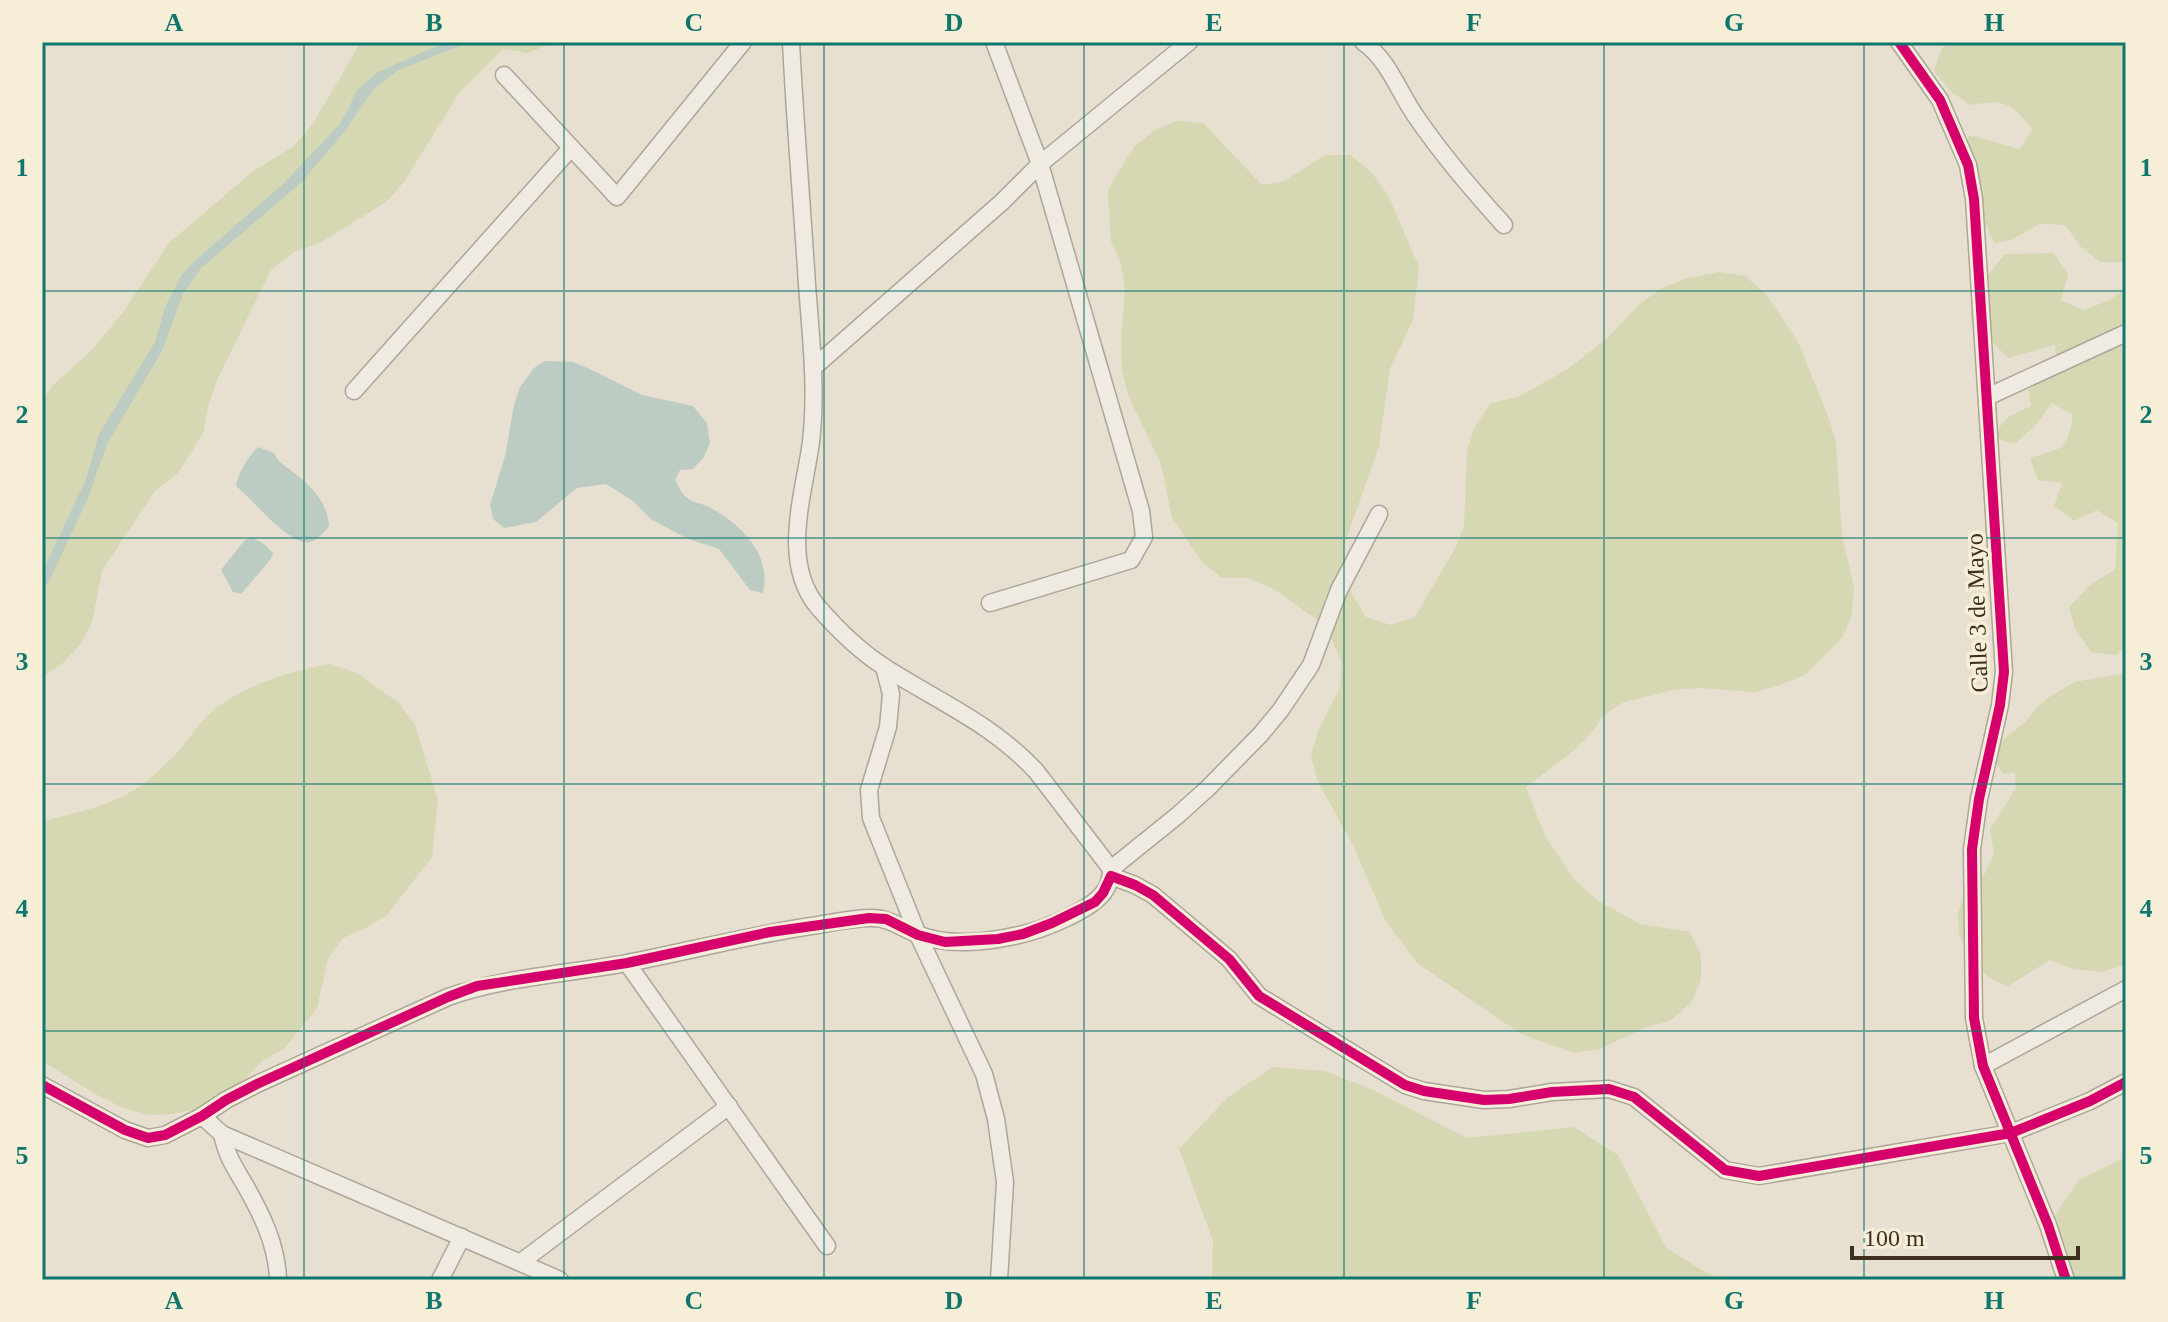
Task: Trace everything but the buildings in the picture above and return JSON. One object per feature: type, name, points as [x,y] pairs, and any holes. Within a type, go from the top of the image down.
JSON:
[{"type":"street","points":[[504,75],[617,197],[743,42]]},
{"type":"street","points":[[791,42],[815,409],[798,523],[798,558],[804,581],[816,605],[884,667],[983,725],[1022,756],[1111,872],[1153,895],[1229,959],[1259,996],[1405,1085],[1484,1100],[1609,1089],[1634,1097],[1725,1170],[1759,1176],[2011,1133],[2090,1101],[2126,1082]]},
{"type":"street","points":[[990,603],[1131,560],[1144,537],[1141,511],[1040,164],[994,42]]},
{"type":"street","points":[[813,368],[1002,202],[1040,164],[1189,42]]},
{"type":"street","points":[[1363,42],[1373,49],[1387,68],[1418,120],[1464,180],[1504,225]]},
{"type":"street","name":"Calle 3 de Mayo","points":[[1899,42],[1940,100],[1968,165],[1974,199],[2004,672],[1972,849],[1974,1018],[1983,1066],[2048,1225],[2066,1280]]},
{"type":"street","points":[[354,391],[571,148]]},
{"type":"street","points":[[1987,397],[2126,333]]},
{"type":"street","points":[[42,1085],[125,1130],[148,1138],[165,1135],[257,1084],[477,986],[627,963],[770,932],[869,918],[886,919],[918,935],[945,942],[998,939],[1052,923],[1095,902],[1108,886],[1111,872],[1208,788],[1280,711],[1311,665],[1339,590],[1379,514]]},
{"type":"street","points":[[884,667],[891,694],[888,727],[869,790],[871,818],[918,935],[984,1074],[996,1119],[1005,1182],[999,1280]]},
{"type":"street","points":[[627,963],[827,1246]]},
{"type":"street","points":[[1983,1066],[2126,989]]},
{"type":"street","points":[[521,1262],[729,1106]]},
{"type":"street","points":[[202,1116],[222,1134],[560,1280]]},
{"type":"street","points":[[222,1134],[226,1155],[268,1230],[278,1280]]},
{"type":"street","points":[[440,1280],[462,1237]]},
{"type":"green space","points":[[361,42],[555,42],[528,53],[503,49],[459,93],[404,182],[386,202],[318,244],[294,252],[271,270],[218,378],[208,406],[204,431],[177,474],[155,491],[102,571],[92,623],[79,646],[62,664],[42,677],[42,402],[53,385],[91,351],[124,311],[170,242],[252,172],[294,146],[312,125]]},
{"type":"green space","points":[[1951,42],[2126,42],[2126,262],[2101,262],[2081,247],[2065,225],[2039,224],[2012,240],[1994,243],[1987,226],[1979,225],[1961,159],[1969,135],[2020,149],[2032,129],[2006,105],[1991,102],[1970,105],[1949,90],[1934,71],[1942,48]]},
{"type":"green space","points":[[1177,121],[1203,123],[1262,185],[1285,181],[1325,155],[1351,155],[1372,173],[1388,195],[1419,267],[1413,320],[1390,369],[1379,446],[1344,546],[1346,571],[1353,596],[1366,617],[1391,625],[1415,617],[1464,527],[1467,451],[1474,428],[1491,403],[1518,397],[1566,370],[1605,340],[1641,303],[1662,288],[1688,278],[1719,272],[1745,276],[1766,294],[1798,342],[1836,442],[1842,535],[1854,587],[1852,614],[1843,637],[1805,675],[1780,685],[1755,692],[1700,688],[1674,690],[1624,702],[1604,715],[1589,736],[1570,754],[1526,787],[1546,838],[1575,880],[1597,900],[1640,924],[1690,932],[1701,955],[1701,980],[1691,1003],[1670,1021],[1644,1028],[1600,1049],[1574,1053],[1521,1034],[1417,963],[1385,920],[1353,845],[1317,780],[1311,755],[1318,731],[1340,688],[1341,661],[1331,638],[1315,618],[1272,588],[1247,578],[1222,578],[1202,562],[1172,518],[1161,464],[1128,395],[1122,370],[1121,342],[1125,289],[1121,263],[1111,242],[1108,189],[1134,147],[1153,131]]},
{"type":"green space","points":[[2054,253],[2068,275],[2061,300],[2083,310],[2108,301],[2126,288],[2126,645],[2116,655],[2091,652],[2075,629],[2069,607],[2092,583],[2115,570],[2118,523],[2097,510],[2074,521],[2054,506],[2062,483],[2038,480],[2030,458],[2062,446],[2073,415],[2052,403],[2036,425],[2014,444],[1991,437],[2008,417],[2031,406],[2028,390],[2057,369],[2055,345],[2008,358],[1971,321],[1971,295],[2005,254]]},
{"type":"green space","points":[[329,664],[355,672],[398,702],[415,725],[438,800],[432,857],[387,915],[343,938],[328,959],[317,1008],[284,1049],[262,1061],[226,1100],[175,1114],[149,1115],[123,1108],[97,1095],[42,1061],[42,822],[101,805],[134,790],[176,754],[207,716],[234,696],[280,676]]},
{"type":"green space","points":[[2126,673],[2126,964],[2102,972],[2073,969],[2050,960],[2007,987],[1986,975],[1969,958],[1959,934],[1958,915],[1964,892],[1984,875],[1994,854],[1990,829],[2016,788],[2015,773],[2004,774],[1992,759],[2004,739],[2052,695],[2075,682]]},
{"type":"green space","points":[[1273,1067],[1325,1071],[1373,1090],[1467,1138],[1574,1127],[1618,1155],[1666,1248],[1710,1275],[1742,1280],[1212,1280],[1213,1241],[1179,1149],[1228,1097]]},
{"type":"green space","points":[[2126,1157],[2126,1280],[2071,1280],[2048,1225],[2079,1180]]},
{"type":"shaded area","points":[[446,42],[470,42],[398,70],[374,89],[344,132],[301,183],[201,268],[183,294],[162,351],[107,444],[88,498],[42,591],[42,573],[86,479],[99,434],[155,342],[166,305],[181,276],[284,183],[339,125],[356,91],[378,72]]},
{"type":"shaded area","points":[[545,361],[573,362],[642,395],[693,406],[707,423],[710,444],[693,469],[680,470],[675,480],[687,498],[731,521],[751,541],[763,565],[763,593],[750,590],[719,549],[688,539],[652,520],[633,501],[606,484],[577,488],[536,522],[504,528],[493,519],[490,505],[505,456],[514,405],[520,387],[534,368]]},
{"type":"shaded area","points":[[258,447],[274,453],[322,502],[329,526],[316,540],[302,542],[282,530],[236,486],[244,465]]},
{"type":"shaded area","points":[[251,537],[273,553],[241,594],[233,592],[221,570],[244,541]]},
{"type":"cycle path","points":[[1899,42],[1940,100],[1968,165],[1974,199],[2004,672],[1972,849],[1974,1018],[1983,1066],[2048,1225],[2066,1280]]},
{"type":"cycle path","points":[[42,1085],[125,1130],[148,1138],[165,1135],[257,1084],[477,986],[627,963],[770,932],[869,918],[886,919],[918,935],[945,942],[998,939],[1052,923],[1095,902],[1111,876],[1153,895],[1229,959],[1259,996],[1405,1085],[1484,1100],[1609,1089],[1634,1097],[1725,1170],[1759,1176],[2011,1133],[2090,1101],[2126,1082]]}]
